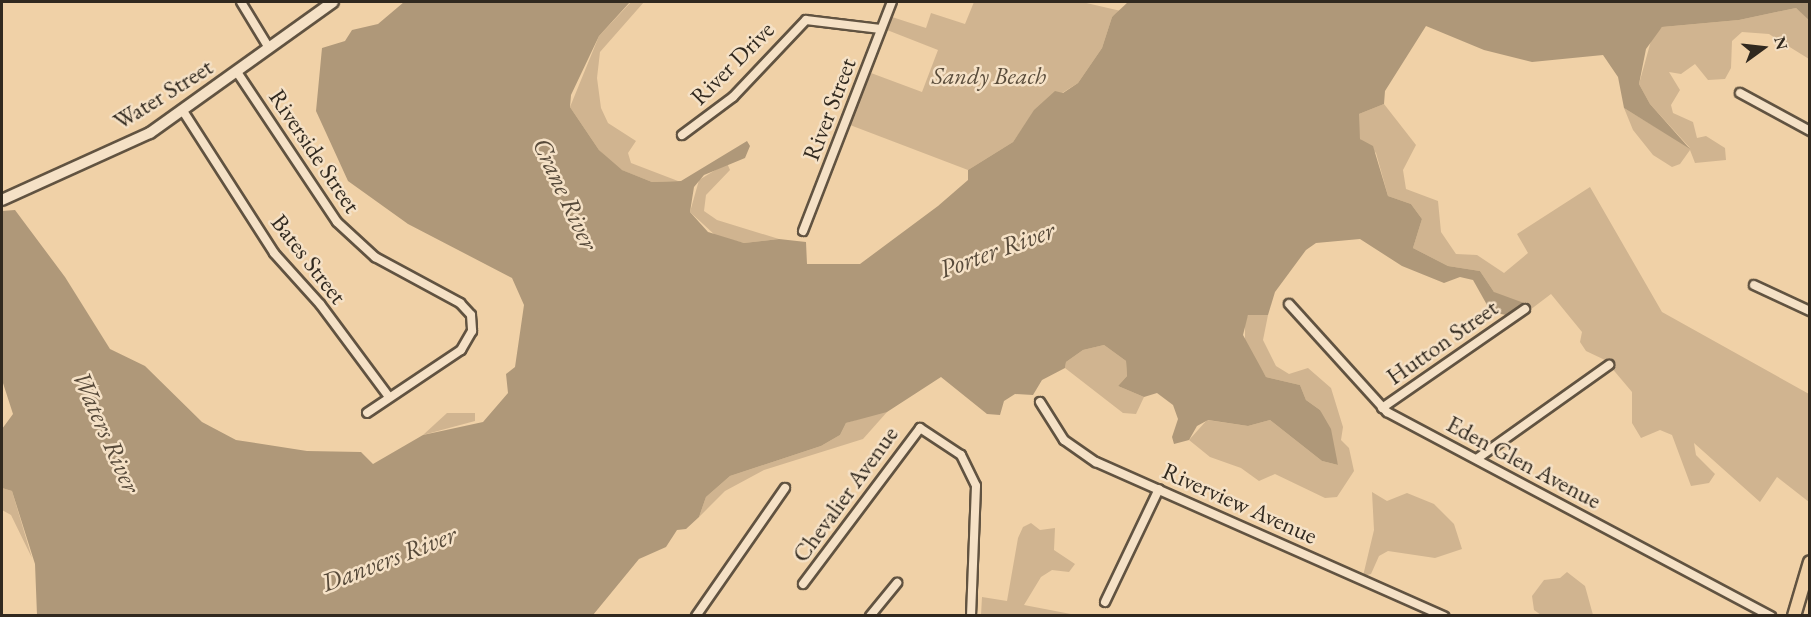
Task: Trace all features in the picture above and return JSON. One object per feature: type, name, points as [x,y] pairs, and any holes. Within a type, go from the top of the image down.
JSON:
[{"type":"main road","name":"Water Street","points":[[6,198],[134,141],[183,111],[333,2]]},
{"type":"main road","points":[[1794,615],[1809,562]]},
{"type":"street","points":[[240,2],[269,48]]},
{"type":"street","name":"River Street","points":[[803,231],[892,2]]},
{"type":"street","name":"River Drive","points":[[682,135],[733,97],[806,20],[880,29]]},
{"type":"street","name":"Riverside Street","points":[[237,72],[337,222],[375,257],[460,303],[471,315],[472,331],[461,350],[367,413]]},
{"type":"street","points":[[1740,93],[1809,131]]},
{"type":"street","name":"Bates Street","points":[[183,111],[274,253],[320,304],[389,397]]},
{"type":"street","points":[[1754,285],[1809,311]]},
{"type":"street","name":"Eden Glen Avenue","points":[[1289,304],[1382,408],[1771,615]]},
{"type":"street","name":"Hutton Street","points":[[1382,408],[1525,309]]},
{"type":"street","points":[[1478,458],[1609,365]]},
{"type":"street","name":"Riverview Avenue","points":[[1040,402],[1076,452],[1444,615]]},
{"type":"street","name":"Chevalier Avenue","points":[[803,584],[919,428],[936,434],[961,455],[976,486],[971,615]]},
{"type":"street","points":[[696,615],[772,503],[785,488]]},
{"type":"street","points":[[1105,602],[1158,489]]},
{"type":"street","points":[[870,615],[897,583]]},
{"type":"green space","points":[[631,2],[644,2],[600,52],[597,78],[601,108],[608,123],[636,141],[628,153],[631,163],[678,181],[652,182],[619,169],[599,150],[570,107],[599,36]]},
{"type":"green space","name":"Sandy Beach","points":[[974,2],[1082,2],[1121,11],[1112,17],[1102,48],[1078,83],[1035,110],[1013,142],[968,170],[850,125],[871,73],[922,92],[938,50],[887,30],[892,17],[926,28],[931,13],[965,24]]},
{"type":"green space","points":[[1796,8],[1809,19],[1809,59],[1769,34],[1742,32],[1732,41],[1731,68],[1725,79],[1708,80],[1695,64],[1681,74],[1669,72],[1680,90],[1671,105],[1673,113],[1693,122],[1697,138],[1706,136],[1725,148],[1726,160],[1695,163],[1690,150],[1680,164],[1672,167],[1653,155],[1633,130],[1624,108],[1690,148],[1650,104],[1639,84],[1652,37],[1662,27],[1739,20]]},
{"type":"green space","points":[[1384,104],[1416,145],[1403,170],[1406,189],[1438,201],[1441,232],[1456,254],[1477,255],[1504,273],[1528,253],[1517,234],[1590,187],[1662,312],[1809,394],[1809,502],[1777,477],[1760,502],[1694,443],[1696,455],[1715,474],[1709,483],[1691,486],[1672,435],[1660,430],[1641,438],[1632,423],[1632,392],[1605,360],[1586,351],[1580,342],[1582,332],[1551,294],[1514,322],[1480,271],[1448,266],[1413,248],[1422,219],[1411,204],[1388,196],[1376,153],[1360,139],[1356,121],[1359,114]]},
{"type":"green space","points":[[727,163],[730,170],[706,195],[704,211],[717,220],[779,239],[744,243],[716,236],[690,212],[699,180]]},
{"type":"green space","points":[[1251,311],[1268,315],[1263,340],[1276,366],[1289,374],[1308,368],[1331,388],[1343,427],[1341,440],[1349,448],[1354,471],[1337,497],[1325,498],[1275,474],[1259,481],[1241,468],[1210,457],[1189,440],[1207,420],[1248,426],[1270,420],[1322,461],[1338,465],[1320,410],[1306,400],[1300,385],[1266,377],[1245,343],[1245,320]]},
{"type":"green space","points":[[1104,345],[1126,361],[1127,376],[1118,386],[1144,397],[1136,414],[1123,413],[1065,368],[1066,362],[1083,350]]},
{"type":"green space","points":[[887,412],[863,439],[764,470],[725,491],[699,517],[706,497],[730,476],[821,446],[840,435],[846,423]]},
{"type":"green space","points":[[447,413],[475,413],[475,421],[423,435]]},
{"type":"green space","points":[[2,488],[12,491],[32,558],[11,515],[2,510]]},
{"type":"green space","points":[[1372,492],[1387,501],[1407,493],[1434,504],[1454,524],[1462,549],[1435,558],[1388,551],[1379,556],[1371,574],[1363,576],[1374,530]]},
{"type":"green space","points":[[1031,523],[1040,530],[1055,528],[1054,550],[1075,564],[1069,572],[1052,570],[1041,577],[1024,605],[1076,615],[981,615],[982,597],[1007,601],[1018,538],[1023,527]]},
{"type":"green space","points":[[1567,572],[1585,586],[1593,615],[1541,615],[1534,610],[1532,596],[1544,580],[1560,578]]},
{"type":"water","points":[[404,2],[630,2],[599,36],[571,95],[570,107],[599,150],[622,170],[652,182],[681,181],[747,141],[750,146],[745,158],[704,175],[694,187],[690,212],[708,232],[744,243],[779,239],[806,242],[807,264],[860,264],[938,206],[968,180],[968,170],[1013,142],[1034,110],[1055,91],[1063,93],[1078,83],[1102,48],[1112,17],[1128,2],[1809,2],[1810,21],[1796,8],[1739,20],[1662,27],[1646,49],[1639,84],[1650,104],[1690,149],[1624,108],[1618,77],[1603,55],[1532,62],[1484,50],[1426,26],[1385,91],[1384,104],[1359,114],[1360,139],[1373,146],[1388,196],[1411,204],[1422,219],[1413,248],[1448,266],[1480,271],[1494,292],[1524,303],[1506,315],[1491,312],[1473,280],[1460,277],[1444,283],[1402,266],[1360,239],[1316,243],[1306,250],[1275,292],[1268,315],[1248,315],[1243,335],[1266,377],[1300,385],[1306,400],[1320,410],[1331,429],[1338,465],[1322,461],[1270,420],[1248,426],[1208,420],[1197,426],[1189,440],[1174,444],[1172,437],[1178,419],[1173,405],[1157,393],[1144,397],[1118,386],[1127,376],[1126,361],[1104,345],[1083,350],[1066,362],[1065,368],[1042,380],[1033,395],[1015,394],[1004,401],[1000,415],[987,414],[941,377],[887,412],[846,423],[840,435],[821,446],[730,476],[706,497],[699,517],[686,529],[677,530],[666,547],[639,559],[593,615],[37,615],[35,564],[12,491],[2,488],[2,429],[13,414],[2,380],[2,211],[15,210],[65,277],[110,349],[145,366],[202,422],[236,440],[307,451],[361,452],[373,464],[423,435],[483,422],[508,393],[506,374],[515,367],[524,305],[512,278],[408,224],[348,181],[316,111],[322,48],[345,41],[352,30],[378,24]]},
{"type":"water label","name":"Crane River","points":[[565,194]]},
{"type":"water label","name":"Porter River","points":[[997,250]]},
{"type":"water label","name":"Waters River","points":[[106,432]]},
{"type":"water label","name":"Danvers River","points":[[389,559]]}]
